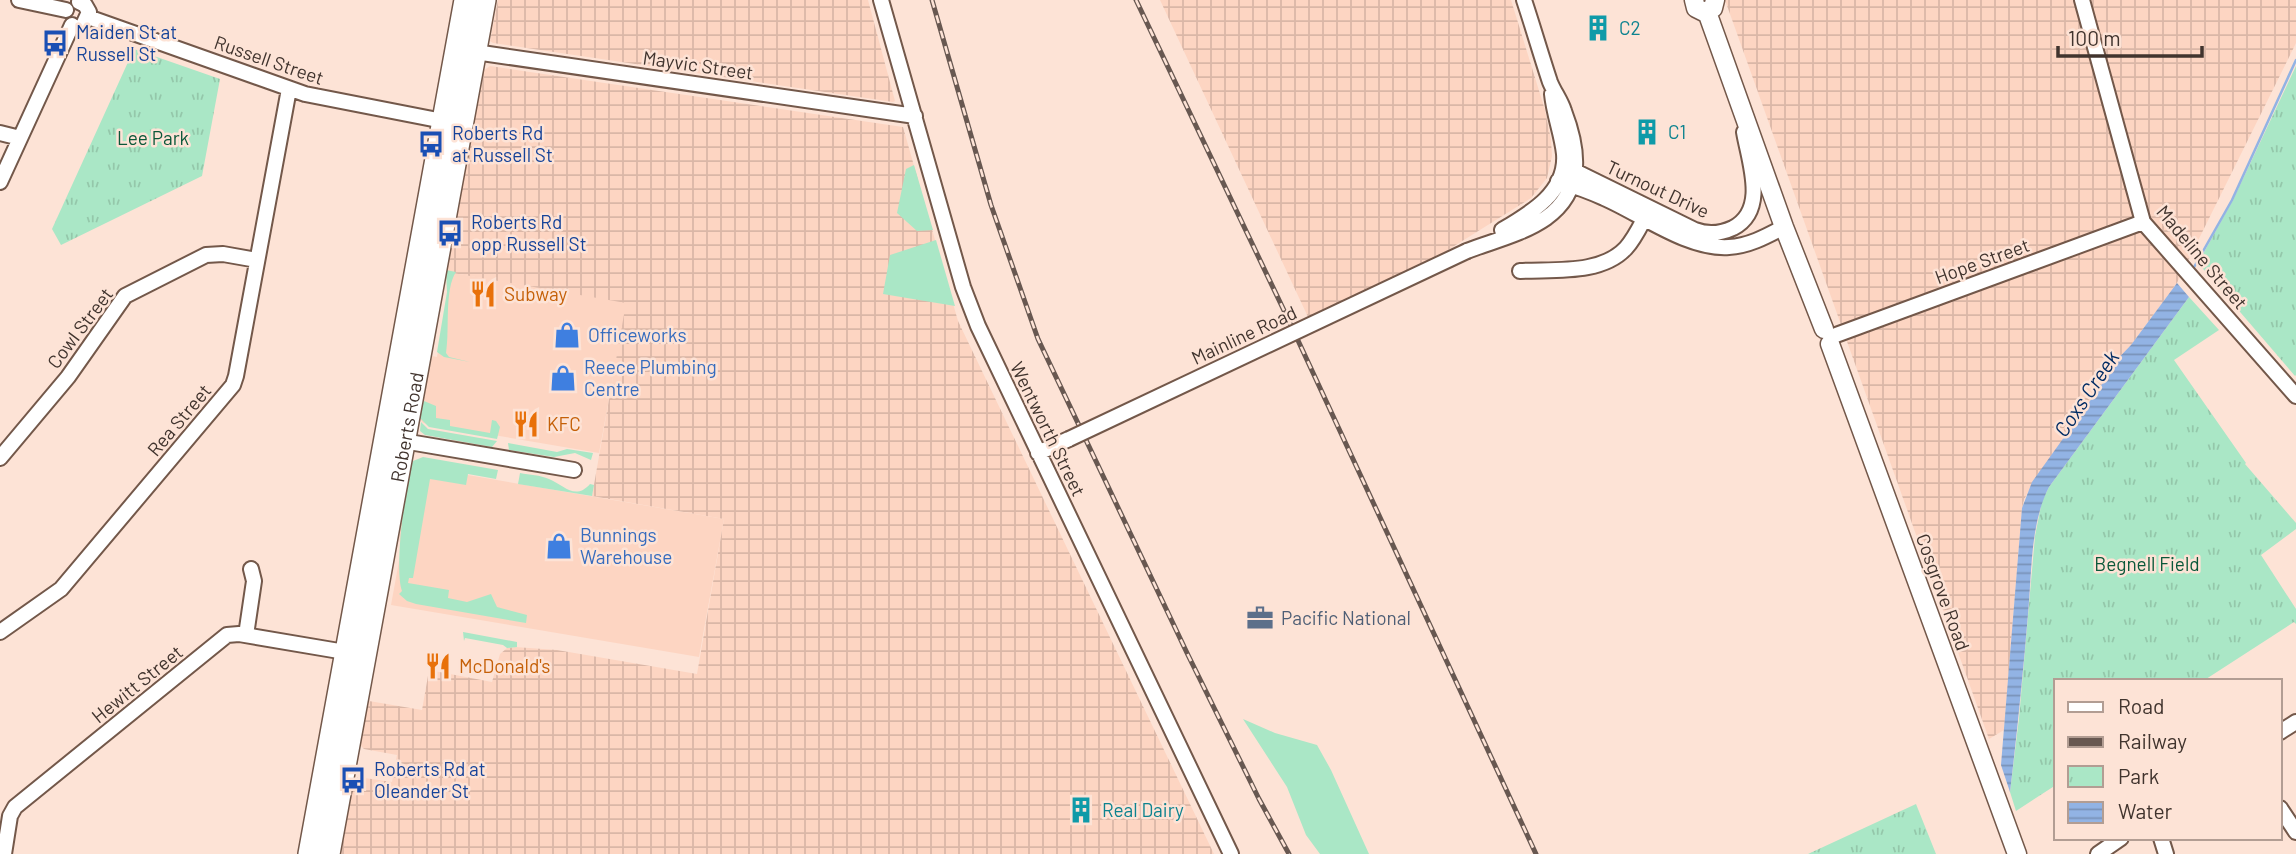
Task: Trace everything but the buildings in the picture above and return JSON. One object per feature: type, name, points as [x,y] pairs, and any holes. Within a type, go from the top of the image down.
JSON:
[{"type":"highway","name":"Roberts Road","points":[[329,854],[443,121],[466,0]]},
{"type":"highway","name":"Roberts Road","points":[[309,854],[345,652],[395,439],[485,0]]},
{"type":"main road","name":"Cosgrove Road","points":[[1705,4],[1784,227],[1830,336],[2017,854]]},
{"type":"street","points":[[19,0],[74,4],[87,7],[88,17],[80,25],[72,25],[66,19],[74,4]]},
{"type":"street","name":"Wentworth Street","points":[[881,0],[971,308],[991,356],[1231,854]]},
{"type":"street","points":[[1524,0],[1552,86],[1554,111],[1568,177]]},
{"type":"street","name":"Madeline Street","points":[[2082,0],[2143,222],[2296,396]]},
{"type":"street","name":"Russell Street","points":[[88,17],[289,89],[328,100],[443,121]]},
{"type":"street","points":[[0,182],[72,25]]},
{"type":"street","name":"Mayvic Street","points":[[475,52],[915,116]]},
{"type":"street","name":"Rea Street","points":[[0,632],[61,589],[229,391],[236,376],[289,89]]},
{"type":"street","name":"Turnout Drive","points":[[1568,177],[1605,198],[1695,230],[1709,233],[1732,229],[1744,219],[1752,206],[1755,190],[1740,106]]},
{"type":"street","points":[[0,133],[20,138]]},
{"type":"street","name":"Mainline Road","points":[[1038,453],[1467,251],[1542,205],[1568,177]]},
{"type":"street","points":[[1520,271],[1591,267],[1609,261],[1628,246],[1647,213]]},
{"type":"street","name":"Turnout Drive","points":[[1647,213],[1688,239],[1718,247],[1745,244],[1784,227]]},
{"type":"street","name":"Hope Street","points":[[1830,336],[2143,222]]},
{"type":"street","name":"Cowl Street","points":[[0,458],[68,377],[125,296],[206,255],[223,254],[257,260]]},
{"type":"street","points":[[395,439],[574,470]]},
{"type":"street","points":[[246,635],[254,581],[251,569]]},
{"type":"street","name":"Hewitt Street","points":[[4,854],[10,817],[15,807],[222,638],[233,633],[345,652]]},
{"type":"street","points":[[2282,811],[2296,832]]},
{"type":"street","points":[[2098,854],[2118,840]]},
{"type":"shaded area","points":[[498,0],[868,0],[895,101],[493,43],[490,41]]},
{"type":"shaded area","points":[[1160,0],[1511,0],[1545,110],[1552,156],[1547,178],[1531,198],[1443,253],[1308,317]]},
{"type":"shaded area","points":[[1725,0],[2296,0],[2296,43],[2177,283],[2131,345],[2105,373],[2105,380],[2033,482],[2024,500],[2004,730],[1989,739]]},
{"type":"shaded area","points":[[490,66],[903,127],[958,321],[1214,854],[341,854],[354,781],[358,777],[392,782],[397,755],[364,749],[360,745],[369,701],[422,710],[429,670],[492,682],[500,654],[507,648],[515,647],[557,650],[697,674],[724,519],[592,496],[626,303],[447,272],[483,71]]},
{"type":"shaded area","points":[[447,272],[627,302],[599,453],[423,423],[420,419],[432,356],[437,357],[450,286]]},
{"type":"shaded area","name":"Bunnings Warehouse","points":[[415,466],[724,519],[699,657],[391,605],[401,550],[399,535],[411,469]]},
{"type":"green space","name":"Lee Park","points":[[134,49],[220,79],[202,176],[61,245],[52,229]]},
{"type":"green space","points":[[2296,66],[2295,376],[2198,263],[2233,200]]},
{"type":"green space","points":[[914,165],[933,230],[917,231],[897,213],[906,169]]},
{"type":"green space","points":[[936,240],[955,306],[883,294],[890,255]]},
{"type":"green space","points":[[446,270],[456,272],[450,289],[446,353],[449,357],[470,362],[444,357],[437,352],[447,292]]},
{"type":"green space","name":"Begnell Field","points":[[2189,297],[2219,330],[2174,360],[2245,464],[2296,523],[2296,529],[2261,555],[2296,609],[2296,624],[2294,622],[2206,679],[2054,679],[2054,786],[2016,811],[2010,792],[2035,536],[2042,501],[2049,487]]},
{"type":"green space","points":[[424,401],[436,406],[436,418],[450,420],[450,426],[490,433],[492,420],[496,421],[500,427],[497,439],[429,427],[419,417]]},
{"type":"green space","points":[[421,422],[428,429],[497,441],[492,447],[425,435],[420,431]]},
{"type":"green space","points":[[508,443],[557,452],[567,449],[593,453],[591,460],[575,453],[554,457],[509,450]]},
{"type":"green space","points":[[423,457],[498,470],[496,479],[468,474],[466,485],[430,479],[413,578],[409,578],[408,583],[449,590],[448,598],[467,602],[491,594],[497,607],[527,615],[526,623],[416,604],[399,594],[402,591],[399,565],[407,488],[413,461]]},
{"type":"green space","points":[[520,473],[546,478],[574,491],[585,489],[590,484],[594,485],[592,496],[518,484]]},
{"type":"green space","points":[[463,632],[517,642],[517,647],[507,648],[465,638],[464,641]]},
{"type":"green space","points":[[1243,719],[1275,733],[1317,745],[1369,854],[1320,854],[1306,835],[1287,787]]},
{"type":"green space","points":[[1916,804],[1936,854],[1808,854]]},
{"type":"water","points":[[2177,283],[2189,297],[2049,487],[2043,501],[2033,549],[2010,792],[2001,765],[2022,508],[2032,482],[2105,380],[2104,373],[2131,345]]},
{"type":"waterway","name":"Coxs Creek","points":[[2193,269],[2232,200],[2296,60]]},
{"type":"railway","points":[[932,0],[991,205],[1038,339],[1188,655],[1289,854]]},
{"type":"railway","points":[[1136,0],[1289,321],[1536,854]]},
{"type":"place","name":"C2","points":[[1598,28]]},
{"type":"place","name":"Maiden St at Russell St","points":[[55,43]]},
{"type":"place","name":"C1","points":[[1647,132]]},
{"type":"place","name":"Roberts Rd at Russell St","points":[[431,144]]},
{"type":"place","name":"Roberts Rd opp Russell St","points":[[450,233]]},
{"type":"place","name":"Subway","points":[[483,294]]},
{"type":"place","name":"Officeworks","points":[[567,335]]},
{"type":"place","name":"Reece Plumbing Centre","points":[[563,378]]},
{"type":"place","name":"KFC","points":[[526,424]]},
{"type":"place","name":"Bunnings Warehouse","points":[[559,546]]},
{"type":"place","name":"Pacific National","points":[[1260,618]]},
{"type":"place","name":"McDonald's","points":[[438,666]]},
{"type":"place","name":"Roberts Rd at Oleander St","points":[[353,780]]},
{"type":"place","name":"Real Dairy","points":[[1081,810]]}]
